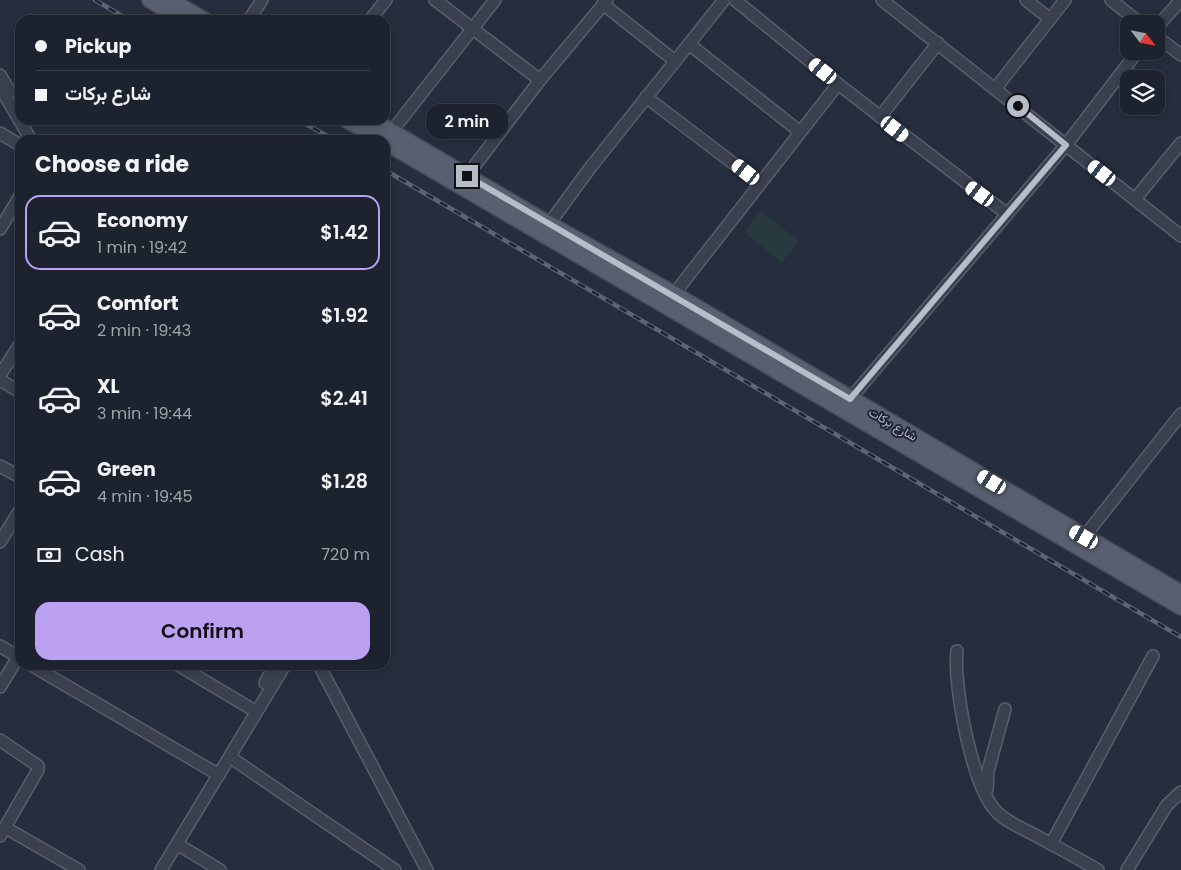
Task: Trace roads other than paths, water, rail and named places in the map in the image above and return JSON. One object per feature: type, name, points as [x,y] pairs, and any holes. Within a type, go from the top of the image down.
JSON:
[{"type":"main road","points":[[150,0],[175,15]]},
{"type":"main road","points":[[173,1],[196,15]]},
{"type":"main road","name":"شارع بركات","points":[[358,125],[380,135]]},
{"type":"main road","name":"شارع بركات","points":[[376,125],[384,135]]},
{"type":"main road","name":"شارع بركات","points":[[390,140],[463,181],[1181,607]]},
{"type":"main road","name":"شارع بركات","points":[[463,181],[549,224],[674,294],[1181,593]]},
{"type":"street","points":[[252,15],[262,0]]},
{"type":"street","points":[[374,15],[386,0]]},
{"type":"street","points":[[436,0],[540,80]]},
{"type":"street","points":[[388,135],[474,30],[495,0]]},
{"type":"street","points":[[549,224],[724,0]]},
{"type":"street","points":[[735,0],[838,84],[1007,214]]},
{"type":"street","points":[[882,0],[1181,236]]},
{"type":"street","points":[[1026,0],[1050,19]]},
{"type":"street","points":[[995,89],[1065,0]]},
{"type":"street","points":[[1111,0],[1130,15]]},
{"type":"street","points":[[1165,18],[1181,0]]},
{"type":"street","points":[[463,181],[540,80],[605,2],[675,61]]},
{"type":"street","points":[[1165,43],[1181,55]]},
{"type":"street","points":[[689,44],[799,131]]},
{"type":"street","points":[[880,117],[938,44]]},
{"type":"street","points":[[850,399],[1066,145],[1131,60]]},
{"type":"street","points":[[0,75],[15,100]]},
{"type":"street","points":[[674,294],[799,131],[838,84]]},
{"type":"street","points":[[0,87],[15,108]]},
{"type":"street","points":[[646,98],[759,183]]},
{"type":"street","points":[[27,125],[35,135]]},
{"type":"street","points":[[0,133],[15,142]]},
{"type":"street","points":[[1135,199],[1181,143]]},
{"type":"street","points":[[0,229],[15,204]]},
{"type":"street","points":[[0,375],[15,352]]},
{"type":"street","points":[[0,380],[15,389]]},
{"type":"street","points":[[1084,537],[1181,414]]},
{"type":"street","points":[[0,466],[15,474]]},
{"type":"street","points":[[0,542],[15,518]]},
{"type":"street","points":[[0,646],[15,654]]},
{"type":"street","points":[[957,651],[956,674],[966,738],[987,795],[995,810],[1002,817],[1098,870]]},
{"type":"street","points":[[1051,844],[1153,656]]},
{"type":"street","points":[[0,687],[15,663]]},
{"type":"street","points":[[40,670],[216,773]]},
{"type":"street","points":[[186,670],[250,708]]},
{"type":"street","points":[[161,870],[272,670]]},
{"type":"street","points":[[153,870],[216,773],[230,757],[282,670]]},
{"type":"street","points":[[315,670],[419,870]]},
{"type":"street","points":[[323,670],[427,870]]},
{"type":"street","points":[[987,795],[988,771],[1005,710]]},
{"type":"street","points":[[0,740],[38,766],[38,770],[3,832],[79,870]]},
{"type":"street","points":[[230,757],[395,870]]},
{"type":"street","points":[[1127,870],[1167,805],[1181,792]]},
{"type":"street","points":[[177,844],[220,870]]},
{"type":"railway","points":[[95,0],[120,15]]},
{"type":"railway","points":[[308,125],[325,135]]},
{"type":"railway","points":[[390,173],[1181,637]]}]
